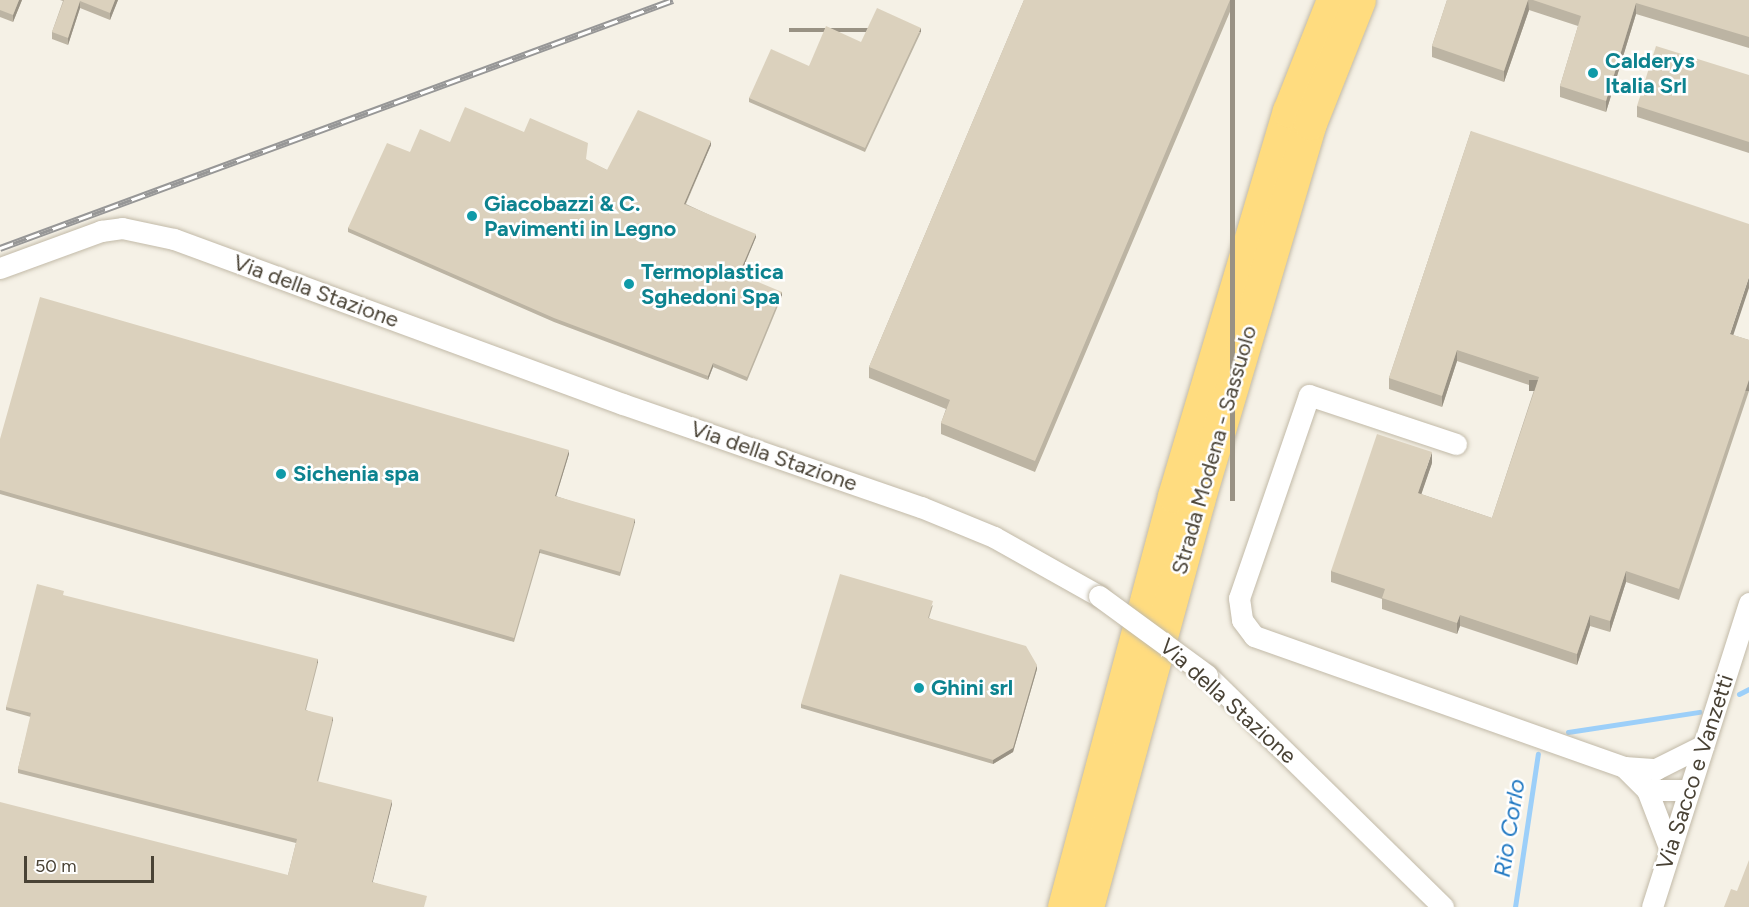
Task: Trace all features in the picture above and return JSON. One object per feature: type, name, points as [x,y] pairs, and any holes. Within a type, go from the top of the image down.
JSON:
[{"type":"highway","name":"Strada Modena - Sassuolo","points":[[1064,907],[1174,496],[1289,111],[1333,0]]},
{"type":"highway","name":"Strada Modena - Sassuolo","points":[[1088,907],[1198,501],[1310,123],[1359,0]]},
{"type":"street","name":"Via della Stazione","points":[[0,268],[101,231],[122,228],[174,239],[623,404],[921,507],[994,537],[1099,596],[1207,675],[1443,907]]},
{"type":"street","points":[[1456,444],[1309,395],[1239,598],[1242,620],[1254,636],[1624,767],[1656,769],[1689,790]]},
{"type":"street","name":"Via Sacco e Vanzetti","points":[[1652,907],[1749,603]]},
{"type":"street","points":[[1656,769],[1702,746]]},
{"type":"street","points":[[1624,767],[1647,790],[1670,849]]},
{"type":"street","points":[[1647,790],[1689,790]]},
{"type":"building","points":[[0,0],[19,0],[13,15],[0,10]]},
{"type":"building","points":[[64,0],[115,0],[110,13],[80,1],[68,38],[52,32]]},
{"type":"building","points":[[1024,0],[1230,0],[1035,461],[941,423],[950,400],[869,367]]},
{"type":"building","points":[[1447,0],[1528,0],[1504,71],[1432,46]]},
{"type":"building","name":"Calderys Italia Srl","points":[[1533,0],[1749,0],[1749,37],[1636,3],[1606,101],[1560,86],[1581,16]]},
{"type":"building","points":[[877,8],[921,28],[865,148],[749,98],[771,49],[809,66],[826,26],[861,42]]},
{"type":"building","name":"Calderys Italia Srl","points":[[1656,46],[1749,75],[1749,142],[1637,106]]},
{"type":"building","points":[[465,107],[524,132],[530,118],[588,143],[586,159],[607,170],[638,110],[711,141],[684,204],[756,234],[739,274],[782,292],[747,377],[713,363],[708,376],[554,318],[348,228],[387,143],[410,152],[420,129],[450,142]]},
{"type":"building","points":[[1471,131],[1749,224],[1749,277],[1730,334],[1749,340],[1749,380],[1679,589],[1626,571],[1610,621],[1590,615],[1577,654],[1460,615],[1457,623],[1382,598],[1385,589],[1331,571],[1377,434],[1432,452],[1418,493],[1492,518],[1539,377],[1457,350],[1442,396],[1389,378]]},
{"type":"building","name":"Sichenia spa","points":[[40,297],[569,450],[555,496],[635,519],[620,572],[540,549],[514,638],[0,490],[0,439]]},
{"type":"building","name":"Ghini srl","points":[[840,574],[933,601],[928,618],[1026,646],[1037,665],[1013,748],[993,760],[801,704]]},
{"type":"building","points":[[37,584],[64,591],[63,595],[318,659],[305,710],[333,717],[317,781],[392,800],[372,882],[427,896],[424,907],[0,907],[0,802],[288,875],[297,839],[18,769],[31,713],[6,707]]},
{"type":"building","points":[[1749,860],[1749,907],[1724,907],[1731,889],[1737,891]]},
{"type":"waterway","name":"Rio Corlo","points":[[1739,694],[1749,689]]},
{"type":"waterway","name":"Rio Corlo","points":[[1568,732],[1699,712]]},
{"type":"waterway","name":"Rio Corlo","points":[[1515,907],[1538,754]]},
{"type":"railway","points":[[0,248],[673,0]]},
{"type":"place","name":"Calderys Italia Srl","points":[[1593,73]]},
{"type":"place","name":"Giacobazzi & C. Pavimenti in Legno","points":[[472,216]]},
{"type":"place","name":"Termoplastica Sghedoni Spa","points":[[629,284]]},
{"type":"place","name":"Sichenia spa","points":[[281,474]]},
{"type":"place","name":"Ghini srl","points":[[919,688]]}]
